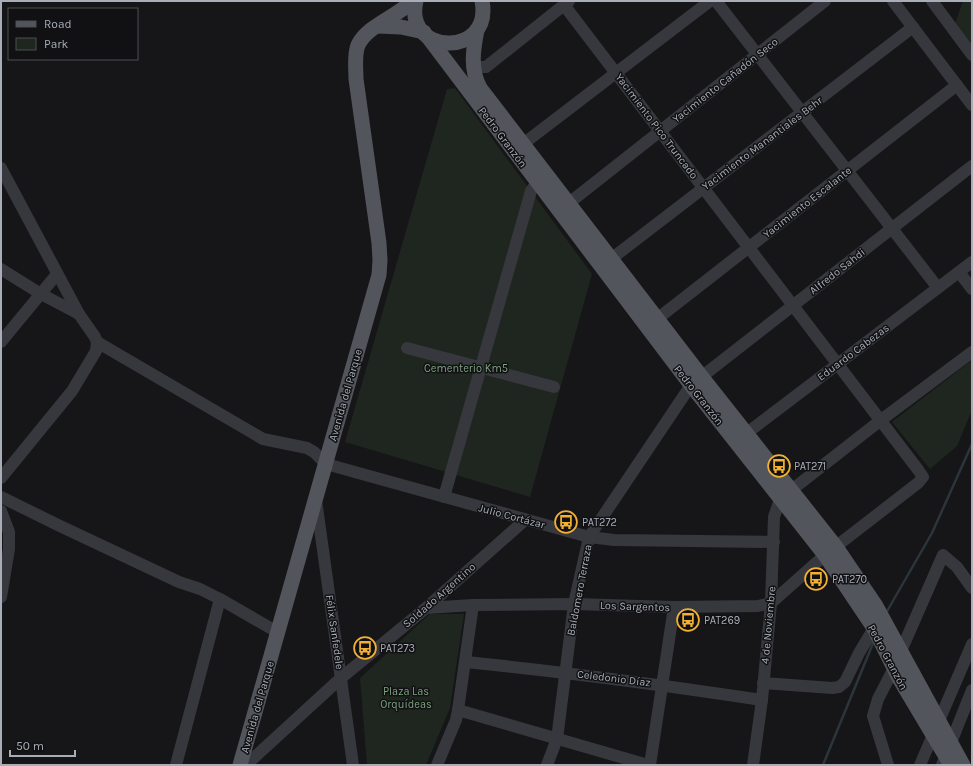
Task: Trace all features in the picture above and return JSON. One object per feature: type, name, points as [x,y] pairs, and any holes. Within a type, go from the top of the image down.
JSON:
[{"type":"main road","name":"Avenida del Parque","points":[[240,765],[379,275],[380,243],[356,79],[355,65],[358,46],[362,39],[378,26],[400,12],[412,1]]},
{"type":"main road","name":"Pedro Granzón","points":[[416,1],[417,22],[426,34],[542,178],[696,381],[876,606],[938,720],[947,757]]},
{"type":"main road","name":"Pedro Granzón","points":[[482,1],[483,12],[482,19],[477,30],[473,67],[476,80],[480,88],[523,144],[542,178],[569,204],[611,259],[636,302],[657,319],[696,381]]},
{"type":"main road","points":[[378,26],[389,25],[401,27],[426,34],[439,42],[451,44],[468,38],[477,30]]},
{"type":"main road","name":"Pedro Granzón","points":[[831,551],[874,628],[894,668],[932,734],[947,757],[963,765]]},
{"type":"street","points":[[523,144],[710,1]]},
{"type":"street","points":[[716,1],[938,288]]},
{"type":"street","name":"Yacimiento Cañadón Seco","points":[[569,204],[825,1]]},
{"type":"street","points":[[893,1],[972,105]]},
{"type":"street","points":[[932,1],[972,55]]},
{"type":"street","points":[[473,67],[486,67],[567,3]]},
{"type":"street","name":"Yacimiento Pico Truncado","points":[[567,3],[616,73],[838,363],[923,477],[918,483],[831,551]]},
{"type":"street","name":"Yacimiento Manantiales Behr","points":[[611,259],[913,27]]},
{"type":"street","name":"Yacimiento Escalante","points":[[657,319],[957,85]]},
{"type":"street","name":"Alfredo Sahdi","points":[[696,381],[972,166]]},
{"type":"street","points":[[1,168],[79,314],[97,342],[96,351],[72,391],[1,478]]},
{"type":"street","points":[[444,497],[531,191],[542,178]]},
{"type":"street","name":"Eduardo Cabezas","points":[[741,438],[972,262]]},
{"type":"street","points":[[1,269],[41,294],[79,314]]},
{"type":"street","points":[[959,272],[972,289]]},
{"type":"street","points":[[1,342],[57,274]]},
{"type":"street","points":[[97,342],[263,439],[307,448],[314,452],[326,464]]},
{"type":"street","points":[[406,348],[554,387]]},
{"type":"street","points":[[785,494],[972,352]]},
{"type":"street","name":"Baldomero Terraza","points":[[547,765],[557,739],[574,604],[589,537],[696,381]]},
{"type":"street","name":"Julio Cortázar","points":[[326,464],[589,537],[614,540],[774,542]]},
{"type":"street","name":"4 de Noviembre","points":[[753,765],[762,700],[771,603],[774,517],[785,494]]},
{"type":"street","points":[[1,496],[60,526],[179,582],[200,589],[278,633]]},
{"type":"street","name":"Félix Sanfedele","points":[[316,499],[353,765]]},
{"type":"street","points":[[1,511],[9,532],[9,549],[1,597]]},
{"type":"street","name":"Soldado Argentino","points":[[246,765],[341,678],[426,608],[525,520]]},
{"type":"street","points":[[771,603],[831,551]]},
{"type":"street","points":[[901,651],[943,555],[956,567],[972,588]]},
{"type":"street","points":[[176,765],[220,599]]},
{"type":"street","name":"Los Sargentos","points":[[426,608],[473,605],[574,604],[674,607],[758,606],[771,603]]},
{"type":"street","points":[[441,764],[456,720],[466,662],[473,605]]},
{"type":"street","points":[[458,710],[649,765],[663,685],[674,607]]},
{"type":"street","points":[[763,683],[832,688],[839,687],[845,682],[859,653],[874,628]]},
{"type":"street","points":[[920,765],[938,720],[972,644]]},
{"type":"street","name":"Celedonio Díaz","points":[[466,662],[565,672],[762,700]]},
{"type":"street","points":[[888,765],[873,716],[878,699],[894,668]]},
{"type":"street","points":[[947,757],[972,690]]},
{"type":"green space","points":[[963,1],[972,1],[972,47],[955,24]]},
{"type":"green space","name":"Cementerio Km5","points":[[455,88],[592,274],[530,497],[345,442],[447,89]]},
{"type":"green space","points":[[972,360],[972,410],[957,446],[930,469],[892,422]]},
{"type":"green space","name":"Plaza Las Orquídeas","points":[[430,614],[464,614],[450,708],[426,765],[367,765],[360,678]]},
{"type":"waterway","points":[[886,613],[932,533],[972,444]]},
{"type":"waterway","points":[[823,765],[874,641]]},
{"type":"place","name":"PAT271","points":[[779,466]]},
{"type":"place","name":"PAT272","points":[[566,522]]},
{"type":"place","name":"PAT270","points":[[816,579]]},
{"type":"place","name":"PAT269","points":[[688,620]]},
{"type":"place","name":"PAT273","points":[[365,648]]}]
